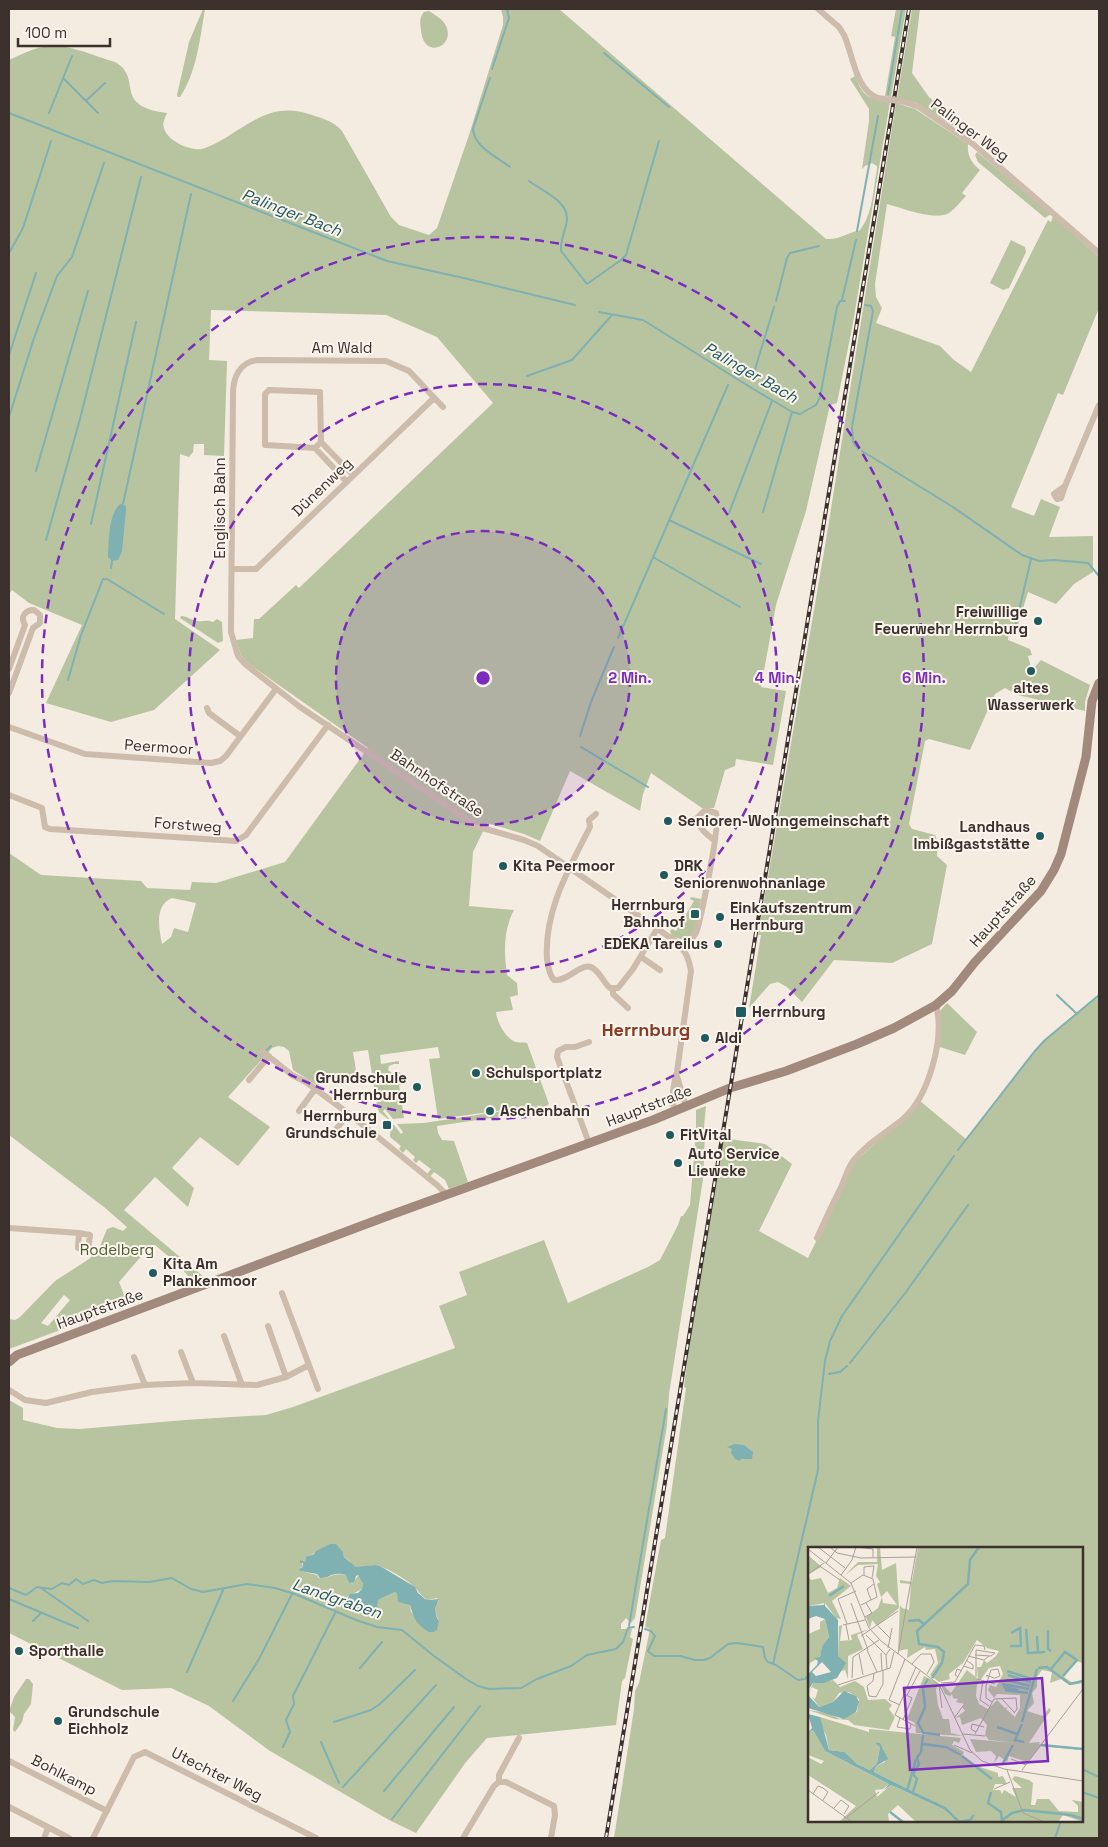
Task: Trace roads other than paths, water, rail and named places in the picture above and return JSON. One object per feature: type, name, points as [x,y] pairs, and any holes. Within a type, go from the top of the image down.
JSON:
[{"type":"main road","name":"Hauptstraße","points":[[9,1362],[13,1354],[675,1112],[730,1088],[786,1071],[857,1044],[894,1028],[936,1005],[952,991],[975,962],[1041,890],[1054,870],[1061,854],[1086,757],[1092,701],[1099,683]]},
{"type":"street","name":"Palinger Weg","points":[[818,9],[839,27],[844,35],[863,86],[868,94],[878,98],[906,102],[919,108],[973,144],[1099,253]]},
{"type":"street","name":"Am Wald","points":[[240,369],[244,364],[258,360],[386,361],[409,371],[443,408]]},
{"type":"street","name":"Englisch Bahn","points":[[235,648],[231,632],[233,386],[235,377],[240,369]]},
{"type":"street","points":[[346,481],[315,448],[265,445],[266,391],[320,392],[321,442],[353,475]]},
{"type":"street","name":"Dünenweg","points":[[232,568],[256,569],[434,398]]},
{"type":"street","points":[[1066,486],[1099,405]]},
{"type":"street","points":[[315,448],[321,442]]},
{"type":"street","points":[[9,669],[25,626],[24,615],[28,610],[34,610],[39,614],[40,621],[33,628],[9,693]]},
{"type":"street","points":[[25,626],[33,628]]},
{"type":"street","name":"Bahnhofstraße","points":[[235,648],[238,656],[246,665],[276,689],[479,827],[533,843],[683,949]]},
{"type":"street","name":"Peermoor","points":[[9,727],[85,754],[210,763],[220,761],[276,689]]},
{"type":"street","points":[[207,708],[209,714],[240,736]]},
{"type":"street","name":"Forstweg","points":[[9,795],[42,808],[44,827],[236,841],[246,835],[328,725]]},
{"type":"street","points":[[675,1112],[672,1096],[677,1072],[690,971],[688,956],[683,949],[694,937],[698,927],[705,899],[718,816],[716,813],[705,810],[698,817],[698,822],[703,831],[714,840]]},
{"type":"street","points":[[596,814],[589,820],[590,827],[557,896],[550,918],[547,951],[551,977],[554,980],[563,980],[582,967],[589,966],[594,968],[607,986],[613,989],[618,988],[626,980],[657,929]]},
{"type":"street","points":[[641,957],[660,970]]},
{"type":"street","points":[[613,989],[613,994],[628,1008]]},
{"type":"street","points":[[817,1238],[853,1162],[875,1139],[903,1119],[920,1096],[932,1068],[937,1043],[938,1014],[936,1005]]},
{"type":"street","points":[[589,1042],[561,1049],[556,1056],[589,1143]]},
{"type":"street","points":[[262,1050],[292,1075],[316,1089],[348,1114],[447,1195]]},
{"type":"street","points":[[249,1080],[269,1056]]},
{"type":"street","points":[[677,1072],[686,1106]]},
{"type":"street","points":[[299,1111],[316,1089]]},
{"type":"street","points":[[331,1136],[348,1114]]},
{"type":"street","points":[[9,1228],[79,1234]]},
{"type":"street","points":[[282,1293],[318,1389]]},
{"type":"street","points":[[268,1326],[286,1377]]},
{"type":"street","points":[[224,1336],[242,1385]]},
{"type":"street","points":[[181,1352],[193,1383]]},
{"type":"street","points":[[134,1357],[145,1385]]},
{"type":"street","points":[[9,1390],[25,1400],[46,1403],[92,1392],[145,1385],[193,1383],[265,1384],[286,1377],[309,1365]]},
{"type":"street","points":[[499,1782],[499,1774],[519,1738]]},
{"type":"street","name":"Utechter Weg","points":[[94,1838],[134,1757],[145,1752],[316,1838]]},
{"type":"street","name":"Bohlkamp","points":[[9,1761],[107,1811]]},
{"type":"street","points":[[463,1838],[494,1786],[499,1782],[506,1782],[554,1806],[556,1815],[551,1838]]},
{"type":"street","points":[[9,1807],[69,1838]]},
{"type":"street","points":[[44,1838],[48,1828]]},
{"type":"water","points":[[120,504],[126,506],[122,551],[118,560],[112,561],[108,557],[110,529],[113,515]]},
{"type":"water","points":[[734,1444],[744,1445],[753,1452],[752,1459],[741,1459],[740,1461],[735,1459],[731,1453],[732,1449],[727,1447]]},
{"type":"water","points":[[330,1544],[336,1544],[343,1552],[344,1557],[356,1567],[380,1566],[415,1587],[418,1593],[425,1599],[439,1599],[435,1610],[439,1621],[437,1630],[428,1632],[421,1626],[416,1621],[410,1605],[398,1602],[395,1592],[378,1600],[377,1615],[366,1609],[357,1615],[354,1608],[347,1604],[347,1599],[350,1594],[358,1593],[362,1589],[363,1584],[358,1575],[354,1582],[349,1583],[346,1575],[334,1574],[320,1578],[317,1574],[300,1571],[299,1569],[303,1567],[303,1563],[300,1563],[300,1560],[305,1562],[306,1557]]},
{"type":"waterway","points":[[492,69],[509,18],[507,9]]},
{"type":"waterway","points":[[888,94],[902,9]]},
{"type":"waterway","points":[[604,53],[669,107]]},
{"type":"waterway","points":[[49,113],[72,56]]},
{"type":"waterway","points":[[63,78],[98,113]]},
{"type":"waterway","points":[[490,78],[473,129],[474,135],[487,151],[510,167]]},
{"type":"waterway","points":[[87,100],[105,83]]},
{"type":"waterway","name":"Palinger Bach","points":[[9,113],[387,261],[575,305]]},
{"type":"waterway","points":[[857,231],[878,116]]},
{"type":"waterway","points":[[9,253],[23,228],[51,141]]},
{"type":"waterway","points":[[529,181],[559,201],[563,207],[567,219],[561,251],[587,284],[626,255],[659,141]]},
{"type":"waterway","points":[[9,417],[34,338],[57,276],[72,257],[104,163]]},
{"type":"waterway","points":[[46,540],[80,419],[141,177]]},
{"type":"waterway","points":[[123,504],[191,194]]},
{"type":"waterway","points":[[842,300],[856,240]]},
{"type":"waterway","points":[[776,301],[790,253],[819,246]]},
{"type":"waterway","points":[[9,355],[36,273]]},
{"type":"waterway","points":[[36,471],[88,291]]},
{"type":"waterway","name":"Palinger Bach","points":[[599,312],[643,320],[750,387],[792,412],[800,414],[816,405],[820,397],[837,307],[840,301],[845,301]]},
{"type":"waterway","points":[[858,449],[853,442],[852,427],[873,311],[871,306],[865,305]]},
{"type":"waterway","points":[[753,376],[774,307]]},
{"type":"waterway","points":[[527,376],[572,360],[612,315]]},
{"type":"waterway","points":[[91,524],[136,322]]},
{"type":"waterway","points":[[618,638],[728,385]]},
{"type":"waterway","points":[[729,513],[772,401]]},
{"type":"waterway","points":[[763,512],[792,412]]},
{"type":"waterway","name":"Palinger Bach","points":[[862,451],[953,507],[1022,555],[1039,561],[1054,560],[1088,563],[1099,576]]},
{"type":"waterway","points":[[669,520],[761,564]]},
{"type":"waterway","points":[[653,557],[740,607]]},
{"type":"waterway","points":[[1014,632],[1031,559]]},
{"type":"waterway","points":[[111,568],[112,561]]},
{"type":"waterway","points":[[68,680],[81,635],[103,579],[107,579],[164,614]]},
{"type":"waterway","points":[[580,736],[591,702],[614,647]]},
{"type":"waterway","points":[[581,747],[648,787]]},
{"type":"waterway","points":[[1057,995],[1077,1014]]},
{"type":"waterway","points":[[958,1150],[1034,1052],[1045,1040],[1099,995]]},
{"type":"waterway","points":[[266,1051],[271,1046]]},
{"type":"waterway","points":[[773,1664],[818,1470],[818,1421],[825,1361],[830,1341],[842,1316],[954,1156]]},
{"type":"waterway","points":[[850,1363],[906,1292],[968,1205]]},
{"type":"waterway","points":[[829,1374],[840,1372],[847,1366]]},
{"type":"waterway","points":[[629,1626],[666,1409]]},
{"type":"waterway","name":"Landgraben","points":[[9,1588],[26,1595],[37,1587],[52,1589],[62,1583],[69,1585],[76,1579],[83,1584],[94,1580],[102,1583],[113,1581],[149,1582],[172,1578],[191,1589],[203,1592],[247,1584],[275,1588],[295,1594],[377,1627],[402,1630],[466,1679],[478,1686],[489,1689],[521,1688],[537,1679],[571,1666],[587,1655],[616,1649],[623,1642],[628,1628],[634,1627]]},
{"type":"waterway","points":[[41,1588],[88,1621]]},
{"type":"waterway","points":[[187,1672],[224,1588]]},
{"type":"waterway","points":[[233,1701],[259,1659],[292,1594]]},
{"type":"waterway","points":[[9,1599],[78,1628]]},
{"type":"waterway","points":[[33,1621],[41,1613]]},
{"type":"waterway","points":[[283,1747],[290,1732],[286,1720],[294,1704],[293,1696],[335,1613]]},
{"type":"waterway","name":"Landgraben","points":[[645,1629],[651,1631],[655,1636],[648,1651],[654,1656],[680,1656],[704,1660],[710,1658],[728,1644],[737,1643],[763,1647],[765,1658],[768,1662],[776,1665],[798,1680],[805,1679],[808,1676]]},
{"type":"waterway","points":[[360,1668],[382,1642]]},
{"type":"waterway","points":[[334,1722],[371,1710],[380,1704],[415,1670]]},
{"type":"waterway","points":[[343,1787],[436,1685]]},
{"type":"waterway","points":[[392,1819],[480,1706]]},
{"type":"waterway","points":[[384,1791],[454,1707]]},
{"type":"waterway","points":[[321,1742],[339,1783]]},
{"type":"waterway","name":"Landgraben","points":[[1083,1769],[1099,1777]]},
{"type":"waterway","points":[[1083,1792],[1099,1798]]},
{"type":"waterway","points":[[1055,1838],[1061,1822]]},
{"type":"railway","points":[[606,1838],[909,9]]},
{"type":"place","name":"Freiwillige Feuerwehr Herrnburg","points":[[1038,621]]},
{"type":"place","name":"altes Wasserwerk","points":[[1031,671]]},
{"type":"place","name":"Senioren-Wohngemeinschaft","points":[[668,821]]},
{"type":"place","name":"Landhaus Imbißgaststätte","points":[[1040,836]]},
{"type":"place","name":"Kita Peermoor","points":[[503,866]]},
{"type":"place","name":"DRK Seniorenwohnanlage","points":[[664,875]]},
{"type":"place","name":"Herrnburg Bahnhof","points":[[695,914]]},
{"type":"place","name":"Einkaufszentrum Herrnburg","points":[[720,917]]},
{"type":"place","name":"EDEKA Tareilus","points":[[718,944]]},
{"type":"place","name":"Herrnburg","points":[[741,1012]]},
{"type":"place","name":"Aldi","points":[[705,1038]]},
{"type":"place","name":"Schulsportplatz","points":[[476,1073]]},
{"type":"place","name":"Grundschule Herrnburg","points":[[417,1087]]},
{"type":"place","name":"Aschenbahn","points":[[490,1111]]},
{"type":"place","name":"Herrnburg Grundschule","points":[[387,1125]]},
{"type":"place","name":"FitVital","points":[[670,1135]]},
{"type":"place","name":"Auto Service Lieweke","points":[[678,1163]]},
{"type":"place","name":"Kita Am Plankenmoor","points":[[153,1273]]},
{"type":"place","name":"Sporthalle","points":[[19,1651]]},
{"type":"place","name":"Grundschule Eichholz","points":[[58,1721]]},
{"type":"district","name":"Herrnburg","points":[[646,1030]]},
{"type":"park label","name":"Rodelberg","points":[[117,1250]]}]
